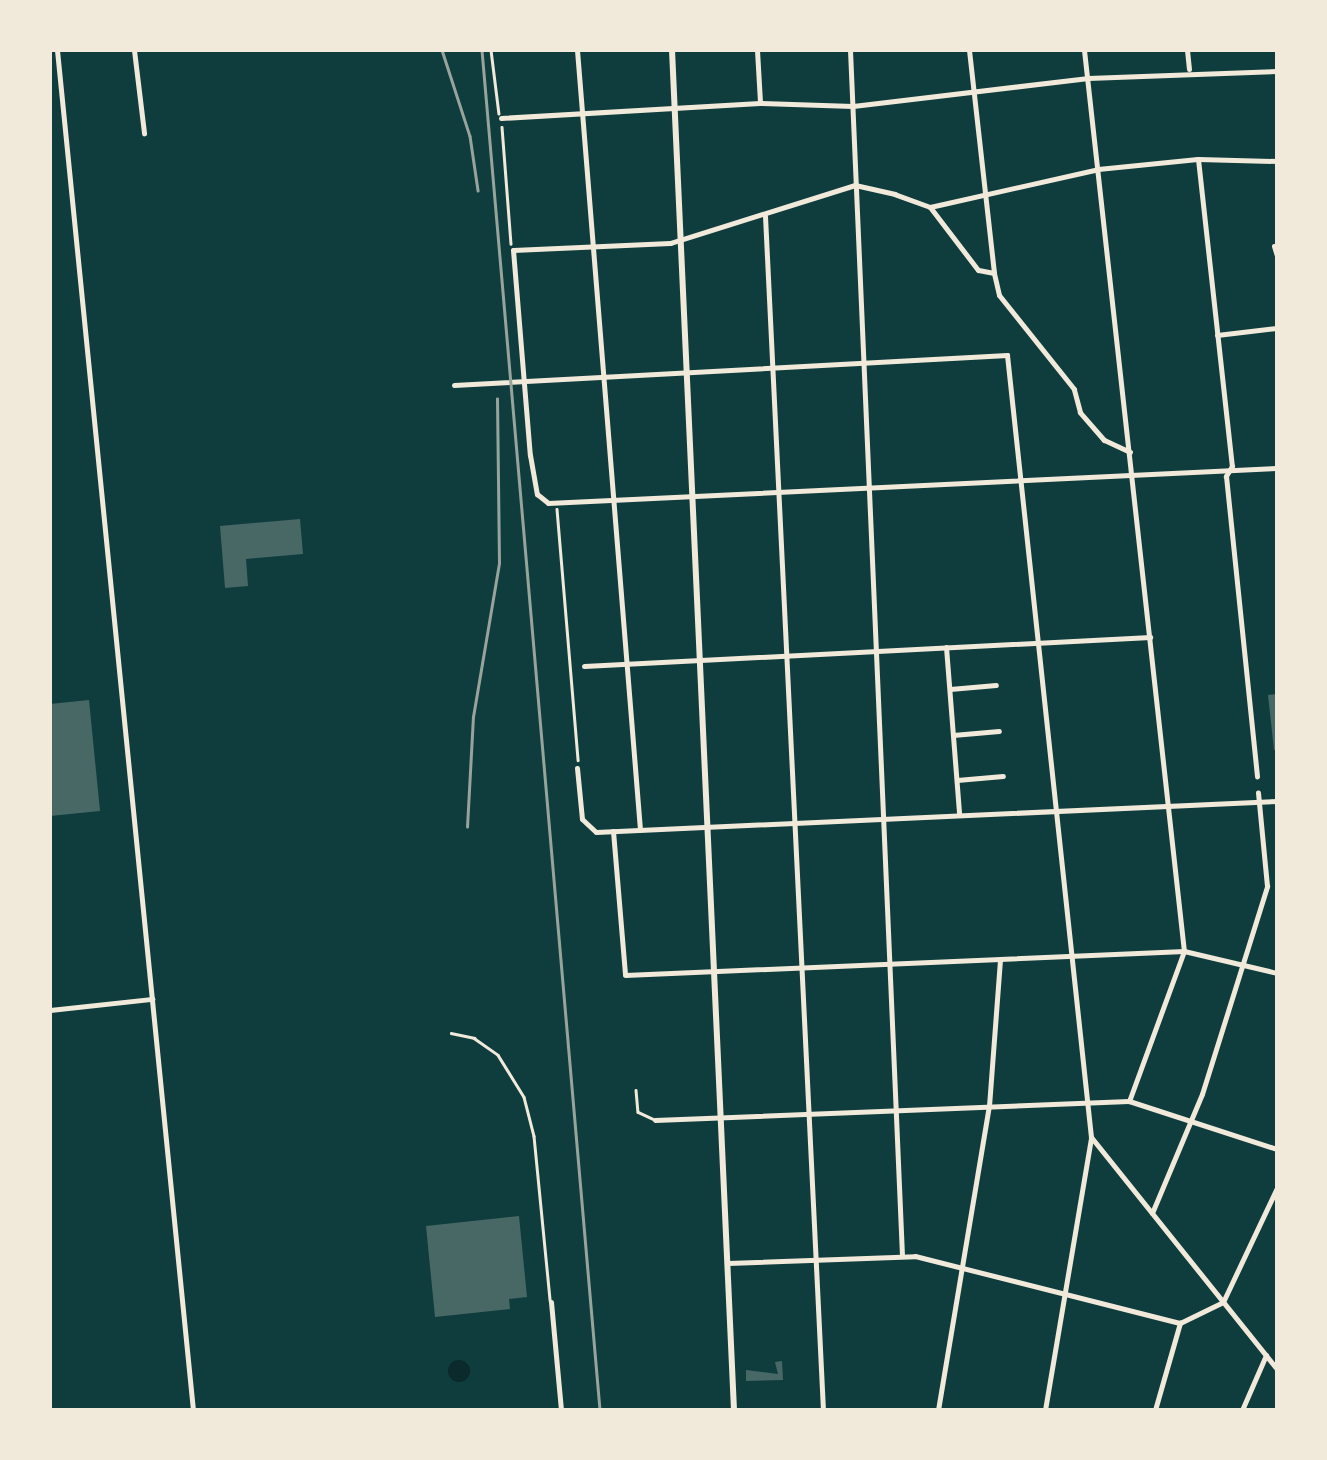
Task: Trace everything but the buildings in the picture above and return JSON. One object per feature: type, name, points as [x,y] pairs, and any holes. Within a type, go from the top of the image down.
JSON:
[{"type":"main road","points":[[672,50],[734,1410]]},
{"type":"street","points":[[57,50],[193,1410]]},
{"type":"street","points":[[134,50],[144,133]]},
{"type":"street","points":[[578,50],[640,829]]},
{"type":"street","points":[[757,50],[760,103]]},
{"type":"street","points":[[850,50],[902,1255]]},
{"type":"street","points":[[969,50],[994,273],[1000,295],[1074,389],[1080,412],[1104,440],[1130,452]]},
{"type":"street","points":[[1084,50],[1184,951],[1129,1101]]},
{"type":"street","points":[[1187,50],[1189,69]]},
{"type":"street","points":[[501,118],[760,103],[853,106],[1189,69],[1277,70]]},
{"type":"street","points":[[1198,159],[1256,776]]},
{"type":"street","points":[[1277,160],[1198,159],[1098,169],[930,207],[855,185],[681,241],[513,250],[521,380],[537,494],[556,502],[1277,468]]},
{"type":"street","points":[[930,207],[978,270],[994,273]]},
{"type":"street","points":[[764,216],[776,366],[822,1410],[890,1410]]},
{"type":"street","points":[[1274,246],[1277,256]]},
{"type":"street","points":[[1217,334],[1277,328]]},
{"type":"street","points":[[454,385],[604,373],[1007,354],[1090,1138],[1045,1410]]},
{"type":"street","points":[[584,666],[1150,637]]},
{"type":"street","points":[[946,647],[960,814]]},
{"type":"street","points":[[950,689],[996,685]]},
{"type":"street","points":[[953,735],[999,730]]},
{"type":"street","points":[[578,768],[582,819],[596,832],[1277,801]]},
{"type":"street","points":[[957,780],[1003,776]]},
{"type":"street","points":[[1152,1213],[1192,1120],[1246,965],[1268,886],[1258,792]]},
{"type":"street","points":[[612,831],[625,975],[1184,951],[1277,973]]},
{"type":"street","points":[[938,1410],[989,1106],[1000,959]]},
{"type":"street","points":[[50,1010],[152,999]]},
{"type":"street","points":[[655,1120],[1129,1101],[1277,1150]]},
{"type":"street","points":[[1090,1138],[1277,1368]]},
{"type":"street","points":[[728,1263],[902,1255],[1180,1323],[1224,1302],[1277,1188]]},
{"type":"street","points":[[550,1302],[561,1410]]},
{"type":"street","points":[[1155,1410],[1180,1323]]},
{"type":"street","points":[[1242,1410],[1266,1355]]},
{"type":"lane","points":[[451,1033],[474,1038],[498,1055],[524,1097],[534,1136],[550,1302]]},
{"type":"lane","points":[[636,1090],[638,1112],[655,1120]]},
{"type":"path","points":[[491,50],[513,250]]},
{"type":"path","points":[[556,502],[578,768]]},
{"type":"water","points":[[459,1360],[467,1363],[467,1379],[459,1382],[451,1379],[448,1371],[451,1363]]},
{"type":"railway","points":[[442,50],[470,136],[478,190]]},
{"type":"railway","points":[[482,50],[600,1410]]},
{"type":"railway","points":[[467,827],[473,717],[499,563],[497,399]]}]
